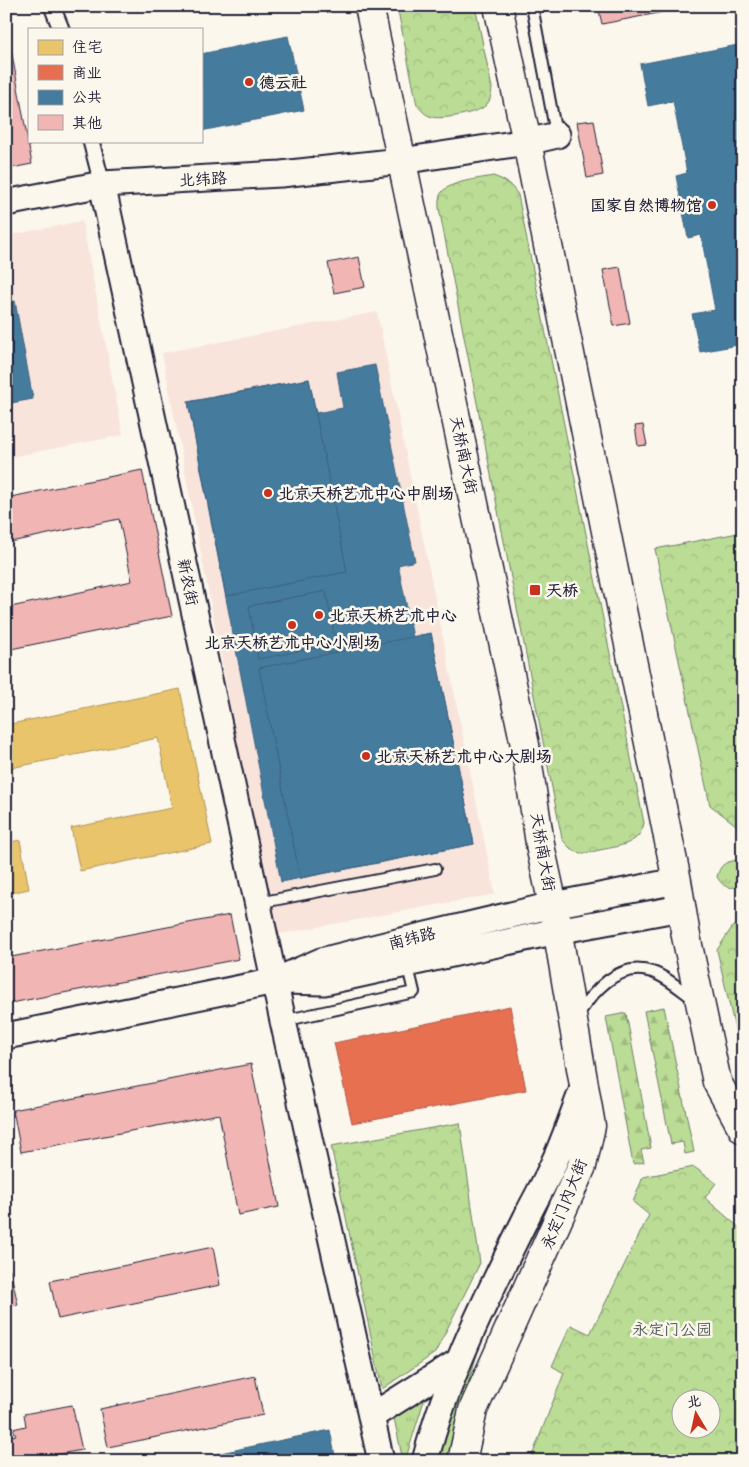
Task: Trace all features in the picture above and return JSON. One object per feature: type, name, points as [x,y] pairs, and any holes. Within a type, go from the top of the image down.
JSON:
[{"type":"main road","name":"天桥南大街","points":[[370,6],[401,161],[525,744],[541,850],[555,918]]},
{"type":"main road","points":[[498,6],[528,142],[717,1082],[743,1129]]},
{"type":"main road","name":"永定门内大街","points":[[462,1461],[473,1410],[582,1166],[591,1126],[555,918]]},
{"type":"street","points":[[52,6],[61,28]]},
{"type":"street","name":"北纬路","points":[[6,203],[102,184],[282,174],[401,161],[528,142],[557,135]]},
{"type":"street","points":[[91,142],[102,184]]},
{"type":"street","name":"新农街","points":[[102,184],[275,981]]},
{"type":"street","points":[[555,918],[677,881]]},
{"type":"street","points":[[555,918],[681,908]]},
{"type":"street","name":"南纬路","points":[[6,1036],[275,981],[324,982],[404,952],[555,918]]},
{"type":"street","points":[[275,981],[382,1461]]},
{"type":"street","points":[[717,1082],[743,1102]]},
{"type":"street","points":[[424,1461],[442,1404],[459,1361],[531,1207],[555,1162],[584,1086]]},
{"type":"street","points":[[372,1416],[459,1361]]},
{"type":"lane","points":[[532,6],[557,135]]},
{"type":"lane","points":[[258,903],[435,869]]},
{"type":"lane","points":[[283,1020],[414,992],[404,952]]},
{"type":"lane","points":[[573,1023],[588,1000],[605,983],[616,975],[628,970],[638,969],[652,972],[670,981],[700,1004]]},
{"type":"shaded area","points":[[82,221],[123,435],[6,458],[6,236]]},
{"type":"shaded area","name":"北京天桥艺术中心","points":[[377,312],[495,894],[275,935],[162,353]]},
{"type":"green space","points":[[397,6],[475,6],[492,88],[490,100],[485,106],[468,113],[444,118],[430,116],[420,109],[417,105]]},
{"type":"green space","points":[[493,176],[507,183],[518,195],[644,823],[642,830],[633,840],[614,847],[585,853],[572,850],[562,839],[439,208],[440,196],[446,188],[473,179]]},
{"type":"green space","points":[[743,532],[743,828],[740,828],[710,805],[655,549]]},
{"type":"green space","points":[[743,859],[743,886],[725,886],[717,877],[723,865]]},
{"type":"green space","points":[[743,924],[743,1043],[735,1029],[717,950],[733,926]]},
{"type":"green space","points":[[664,1007],[694,1152],[685,1154],[683,1142],[671,1144],[644,1011]]},
{"type":"green space","points":[[626,1013],[651,1148],[641,1150],[644,1162],[633,1164],[606,1017]]},
{"type":"green space","points":[[460,1123],[480,1263],[435,1353],[382,1389],[331,1146]]},
{"type":"green space","name":"永定门公园","points":[[694,1167],[716,1183],[705,1198],[743,1231],[743,1461],[530,1461],[564,1373],[552,1366],[571,1325],[590,1334],[649,1215],[633,1202],[643,1177]]},
{"type":"green space","points":[[481,1341],[455,1427],[449,1461],[434,1461],[440,1434]]},
{"type":"green space","points":[[427,1391],[405,1461],[403,1461],[393,1413]]},
{"type":"building: 住宅","points":[[180,689],[212,844],[80,871],[71,828],[172,808],[158,738],[6,769],[6,725]]},
{"type":"building: 住宅","points":[[20,840],[29,889],[6,894],[6,843]]},
{"type":"building: 商业","points":[[510,1006],[526,1090],[352,1123],[334,1043]]},
{"type":"building: 公共","name":"德云社","points":[[288,36],[304,110],[202,131],[202,54]]},
{"type":"building: 公共","name":"国家自然博物馆","points":[[743,44],[743,344],[700,352],[692,314],[715,310],[701,235],[688,238],[676,176],[687,173],[673,101],[648,106],[640,64]]},
{"type":"building: 公共","points":[[15,301],[33,399],[6,404],[6,302]]},
{"type":"building: 公共","name":"北京天桥艺术中心","points":[[375,365],[415,561],[398,565],[413,637],[431,633],[474,844],[281,882],[188,402],[309,379],[316,413],[343,408],[337,372]]},
{"type":"building: 公共","name":"北京天桥艺术中心中剧场","points":[[309,379],[347,572],[226,596],[188,402]]},
{"type":"building: 公共","name":"北京天桥艺术中心小剧场","points":[[326,591],[336,644],[258,659],[249,606]]},
{"type":"building: 公共","name":"北京天桥艺术中心大剧场","points":[[431,633],[474,844],[300,878],[259,668]]},
{"type":"building: 公共","points":[[330,1430],[336,1461],[198,1461],[197,1458]]},
{"type":"building: 其他","points":[[598,6],[694,6],[602,24]]},
{"type":"building: 其他","points":[[11,49],[32,164],[6,169],[6,50]]},
{"type":"building: 其他","points":[[594,120],[603,175],[587,178],[577,122]]},
{"type":"building: 其他","points":[[359,257],[365,287],[334,293],[328,263]]},
{"type":"building: 其他","points":[[620,267],[630,323],[614,326],[603,270]]},
{"type":"building: 其他","points":[[643,425],[647,445],[638,446],[635,426]]},
{"type":"building: 其他","points":[[142,470],[172,616],[6,650],[6,608],[132,581],[119,519],[6,543],[6,498]]},
{"type":"building: 其他","points":[[230,915],[239,959],[6,1004],[6,958]]},
{"type":"building: 其他","points":[[251,1064],[279,1207],[238,1215],[219,1114],[21,1152],[13,1110]]},
{"type":"building: 其他","points":[[213,1247],[220,1285],[58,1319],[50,1281]]},
{"type":"building: 其他","points":[[10,1269],[18,1305],[6,1307],[6,1270]]},
{"type":"building: 其他","points":[[255,1376],[263,1415],[108,1447],[100,1409]]},
{"type":"building: 其他","points":[[72,1405],[82,1450],[21,1461],[6,1461],[6,1437],[16,1435],[13,1429],[26,1426],[24,1414]]},
{"type":"place","name":"德云社","points":[[249,82]]},
{"type":"place","name":"国家自然博物馆","points":[[712,205]]},
{"type":"place","name":"北京天桥艺术中心中剧场","points":[[268,493]]},
{"type":"place","name":"天桥","points":[[535,590]]},
{"type":"place","name":"北京天桥艺术中心","points":[[319,615]]},
{"type":"place","name":"北京天桥艺术中心小剧场","points":[[292,625]]},
{"type":"place","name":"北京天桥艺术中心大剧场","points":[[366,756]]}]
